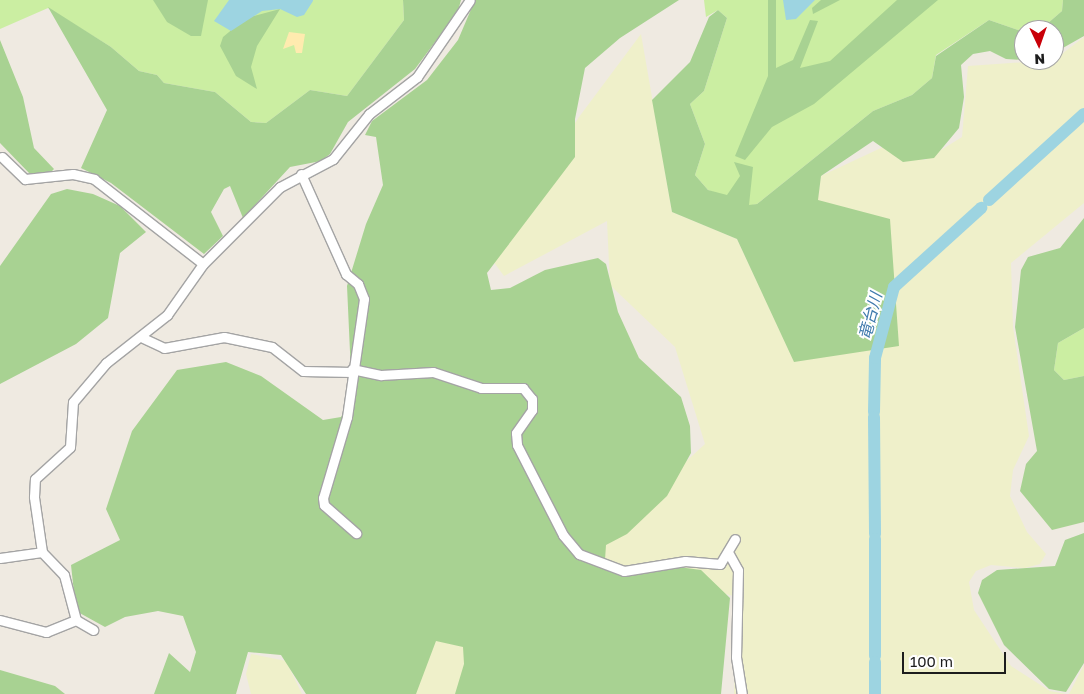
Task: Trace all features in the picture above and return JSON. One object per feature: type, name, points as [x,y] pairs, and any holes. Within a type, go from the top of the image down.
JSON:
[{"type":"street","points":[[92,630],[76,620],[64,575],[42,552],[36,479],[70,447],[72,405],[90,379],[143,338],[173,310],[203,264],[280,188],[301,174],[336,157],[369,114],[417,77],[470,0]]},
{"type":"street","points":[[2,157],[25,179],[73,174],[94,179],[203,264]]},
{"type":"street","points":[[301,174],[346,274],[362,290],[365,306],[352,370],[347,417],[323,498],[324,505],[356,533]]},
{"type":"street","points":[[143,338],[164,348],[224,337],[272,347],[303,372],[352,370],[381,374],[433,372],[481,388],[523,388],[532,399],[532,410],[516,433],[517,445],[563,534],[579,554],[624,571],[685,561],[720,564],[729,554],[735,539]]},
{"type":"street","points":[[0,558],[42,552]]},
{"type":"street","points":[[729,554],[738,570],[736,657],[742,694]]},
{"type":"street","points":[[0,620],[46,632],[76,620]]},
{"type":"green space","points":[[0,0],[403,0],[404,20],[347,96],[310,90],[266,123],[251,122],[215,92],[164,83],[157,75],[139,71],[111,47],[48,8],[0,29]]},
{"type":"green space","points":[[153,0],[208,0],[201,36],[191,36],[167,22]]},
{"type":"green space","points":[[403,0],[461,0],[458,11],[415,69],[348,122],[330,154],[321,161],[290,167],[243,218],[230,186],[224,189],[211,212],[223,236],[204,254],[111,183],[81,168],[107,110],[48,7],[111,47],[139,71],[157,75],[164,83],[215,92],[251,122],[266,123],[310,90],[347,96],[404,20]]},
{"type":"green space","points":[[475,0],[679,0],[620,38],[585,68],[575,119],[575,157],[487,273],[491,290],[510,288],[545,270],[598,258],[606,264],[618,312],[639,358],[681,397],[690,426],[691,453],[667,496],[627,534],[606,545],[605,560],[617,573],[671,566],[701,570],[730,598],[721,694],[455,694],[464,664],[463,647],[436,641],[416,694],[306,694],[281,655],[248,652],[236,694],[154,694],[169,653],[190,672],[196,652],[183,616],[158,611],[125,617],[105,627],[76,611],[71,565],[120,540],[106,509],[132,431],[177,370],[226,362],[261,376],[323,420],[341,417],[352,396],[347,286],[366,224],[383,185],[376,137],[365,135],[372,121],[427,80],[458,40]]},
{"type":"green space","points":[[704,0],[1063,0],[1062,11],[1052,20],[1014,20],[1014,29],[989,20],[936,55],[932,78],[912,95],[873,111],[757,204],[748,206],[708,190],[695,175],[705,144],[690,104],[704,91],[727,18],[718,10],[706,17]]},
{"type":"green space","points":[[768,0],[776,0],[776,68],[793,60],[810,20],[818,21],[800,68],[830,61],[897,0],[938,0],[814,104],[772,127],[745,160],[735,156],[768,76]]},
{"type":"green space","points":[[821,0],[840,0],[813,14],[812,8]]},
{"type":"green space","points":[[1063,0],[1084,0],[1084,36],[1064,47],[1064,20],[1052,20],[1062,11]]},
{"type":"green space","points":[[280,9],[257,46],[251,67],[257,89],[236,76],[220,46],[223,37],[246,18]]},
{"type":"green space","points":[[718,10],[727,18],[704,91],[690,104],[705,144],[695,175],[708,190],[727,195],[740,176],[734,162],[753,167],[749,205],[757,204],[873,111],[912,95],[932,78],[936,56],[989,20],[1014,29],[1014,59],[1006,59],[990,51],[973,54],[961,65],[964,97],[959,128],[934,158],[903,162],[873,141],[821,176],[818,200],[890,219],[899,346],[794,362],[737,239],[672,212],[652,100],[690,62],[709,17]]},
{"type":"green space","points":[[641,34],[672,212],[737,239],[794,361],[821,176],[883,147],[925,160],[962,137],[968,66],[1014,63],[1014,70],[1064,70],[1064,52],[1084,37],[1084,203],[1011,263],[1013,327],[1029,436],[1013,470],[1010,496],[1027,532],[1046,554],[1040,564],[1025,568],[991,565],[976,571],[969,582],[974,610],[1011,666],[1050,691],[1066,694],[734,694],[738,597],[580,559],[705,444],[675,347],[610,285],[607,221],[504,276],[490,257],[579,117]]},
{"type":"green space","points":[[0,40],[23,97],[34,148],[54,169],[48,175],[29,173],[0,143]]},
{"type":"green space","points":[[67,189],[93,194],[120,206],[146,232],[120,253],[108,318],[76,344],[0,384],[0,266],[51,194]]},
{"type":"green space","points":[[1084,218],[1084,328],[1058,343],[1054,370],[1064,380],[1084,376],[1084,522],[1052,530],[1020,491],[1026,464],[1037,451],[1015,327],[1021,270],[1028,257],[1060,248]]},
{"type":"green space","points":[[1084,328],[1084,376],[1064,380],[1054,370],[1058,343]]},
{"type":"green space","points":[[1084,533],[1084,663],[1066,692],[1049,689],[1004,645],[978,593],[982,580],[997,570],[1055,566],[1065,540]]},
{"type":"green space","points":[[439,618],[467,642],[460,694],[410,694]]},
{"type":"green space","points":[[251,654],[286,661],[302,694],[251,694],[246,674]]},
{"type":"green space","points":[[1084,665],[1084,694],[1069,694]]},
{"type":"green space","points":[[0,670],[55,686],[65,694],[0,694]]},
{"type":"sand","points":[[289,32],[305,34],[302,53],[296,53],[294,45],[283,49]]},
{"type":"water","points":[[229,0],[313,1],[304,15],[297,17],[280,9],[262,11],[231,31],[214,21]]},
{"type":"water","points":[[783,0],[815,0],[796,19],[786,20]]},
{"type":"waterway","name":"竜台川","points":[[989,200],[1084,114]]},
{"type":"waterway","name":"竜台川","points":[[874,412],[875,358],[894,287],[981,208]]},
{"type":"waterway","name":"竜台川","points":[[874,417],[875,534]]},
{"type":"waterway","name":"竜台川","points":[[875,539],[875,656]]},
{"type":"waterway","name":"竜台川","points":[[875,662],[875,694]]}]
